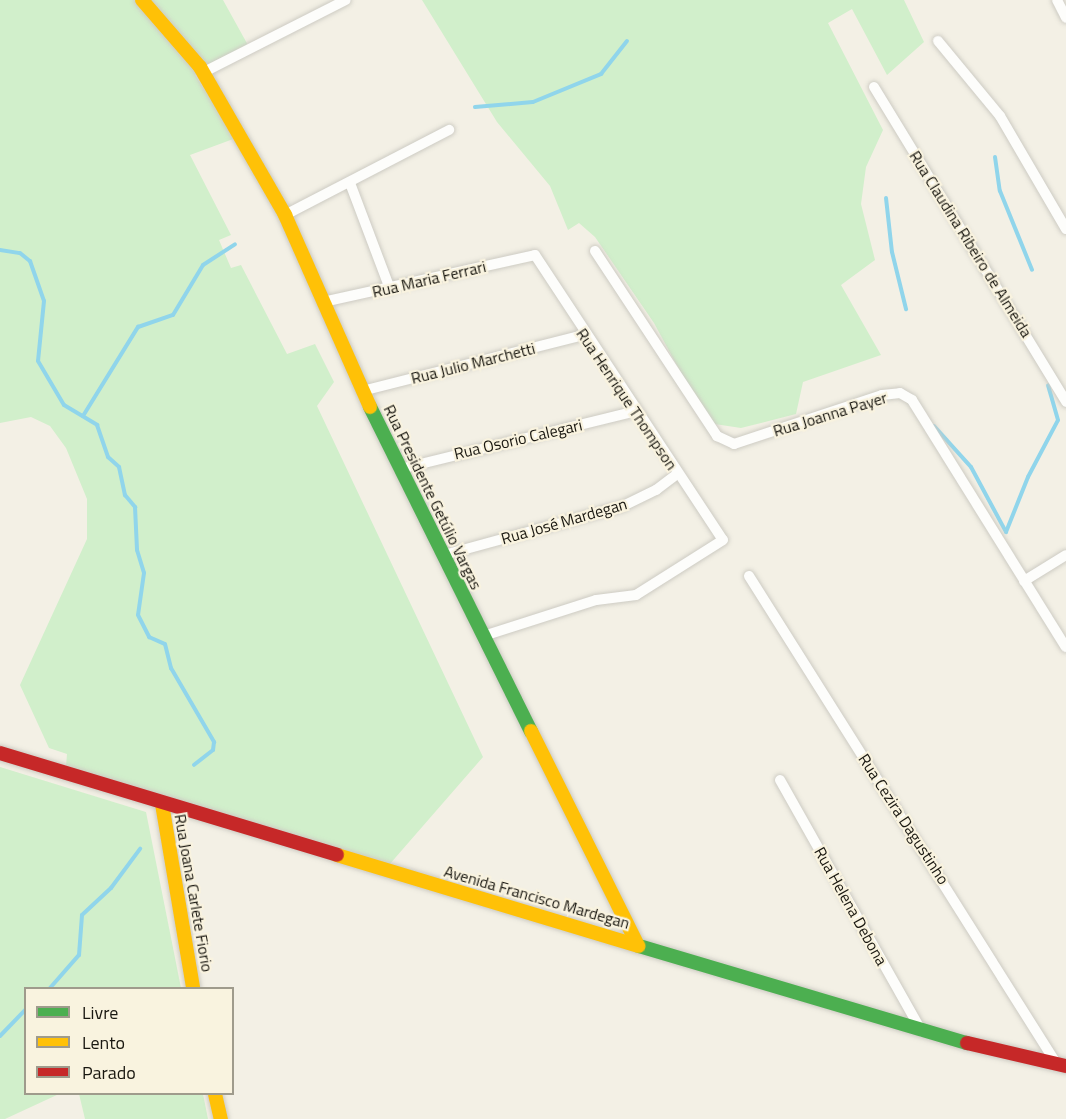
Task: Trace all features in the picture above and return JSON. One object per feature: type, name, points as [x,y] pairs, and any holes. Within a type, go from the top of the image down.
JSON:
[{"type":"street","name":"Rua Presidente Getúlio Vargas","points":[[142,0],[201,70],[285,215],[362,391],[636,942]]},
{"type":"street","points":[[201,70],[346,0]]},
{"type":"street","points":[[1057,0],[1066,18]]},
{"type":"street","points":[[938,41],[1000,116],[1066,229]]},
{"type":"street","name":"Rua Claudina Ribeiro de Almeida","points":[[874,87],[1066,402]]},
{"type":"street","points":[[285,215],[449,130]]},
{"type":"street","points":[[350,183],[390,289]]},
{"type":"street","name":"Rua Joanna Payer","points":[[595,251],[717,436],[734,444],[882,395],[900,393],[912,400],[1066,647]]},
{"type":"street","name":"Rua Maria Ferrari","points":[[323,302],[390,289],[535,255]]},
{"type":"street","name":"Rua Henrique Thompson","points":[[483,636],[596,600],[636,595],[723,540],[584,334],[535,255]]},
{"type":"street","name":"Rua Julio Marchetti","points":[[362,391],[584,334]]},
{"type":"street","name":"Rua Osorio Calegari","points":[[400,469],[637,411]]},
{"type":"street","name":"Rua José Mardegan","points":[[444,555],[623,506],[656,490],[677,474]]},
{"type":"street","points":[[1024,581],[1066,555]]},
{"type":"street","name":"Rua Cezira Dagustinho","points":[[749,576],[1061,1064]]},
{"type":"street","name":"Avenida Francisco Mardegan","points":[[0,753],[162,804],[636,942],[922,1032],[1061,1064]]},
{"type":"street","name":"Rua Helena Debona","points":[[780,780],[922,1032]]},
{"type":"street","name":"Rua Joana Carlete Fiorio","points":[[162,804],[194,987]]},
{"type":"street","points":[[215,1095],[221,1119]]},
{"type":"green space","points":[[0,0],[223,0],[249,47],[195,75],[236,138],[190,155],[231,235],[219,240],[231,268],[241,265],[287,354],[315,344],[334,382],[317,406],[483,757],[389,865],[66,766],[67,754],[49,748],[20,685],[87,539],[87,499],[66,448],[50,426],[31,417],[0,423]]},
{"type":"green space","points":[[422,0],[904,0],[924,42],[887,75],[852,9],[828,23],[883,130],[866,167],[861,204],[875,260],[841,285],[881,355],[803,382],[796,414],[741,428],[708,423],[654,323],[595,237],[579,223],[568,230],[550,186],[497,122]]},
{"type":"green space","points":[[0,767],[146,812],[181,987],[24,987],[24,1095],[57,1095],[5,1119],[0,1119]]},
{"type":"green space","points":[[79,1095],[203,1095],[208,1119],[85,1119]]},
{"type":"waterway","points":[[475,107],[533,102],[601,74],[627,41]]},
{"type":"waterway","points":[[995,157],[1000,191],[1032,270]]},
{"type":"waterway","points":[[886,198],[892,252],[906,309]]},
{"type":"waterway","points":[[83,416],[138,327],[173,315],[203,265],[235,244]]},
{"type":"waterway","points":[[0,250],[20,253],[30,261],[44,301],[38,361],[64,405],[97,425],[108,457],[119,467],[125,495],[135,507],[137,550],[144,573],[138,615],[149,637],[165,644],[171,668],[214,742],[213,750],[194,765]]},
{"type":"waterway","points":[[1006,532],[1028,477],[1058,420],[1048,385]]},
{"type":"waterway","points":[[934,426],[971,467],[1006,532]]},
{"type":"waterway","points":[[51,987],[79,955],[82,915],[111,888],[140,849]]},
{"type":"waterway","points":[[0,1036],[24,1011]]},
{"type":"traffic: fast","points":[[370,407],[531,731]]},
{"type":"traffic: fast","points":[[639,946],[967,1043]]},
{"type":"traffic: slow","points":[[142,0],[200,67],[285,215],[370,407]]},
{"type":"traffic: slow","points":[[531,731],[636,942]]},
{"type":"traffic: slow","points":[[162,804],[193,987]]},
{"type":"traffic: slow","points":[[337,855],[639,946]]},
{"type":"traffic: slow","points":[[215,1095],[221,1119]]},
{"type":"traffic: jam","points":[[0,753],[337,855]]},
{"type":"traffic: jam","points":[[967,1043],[1066,1066]]}]
